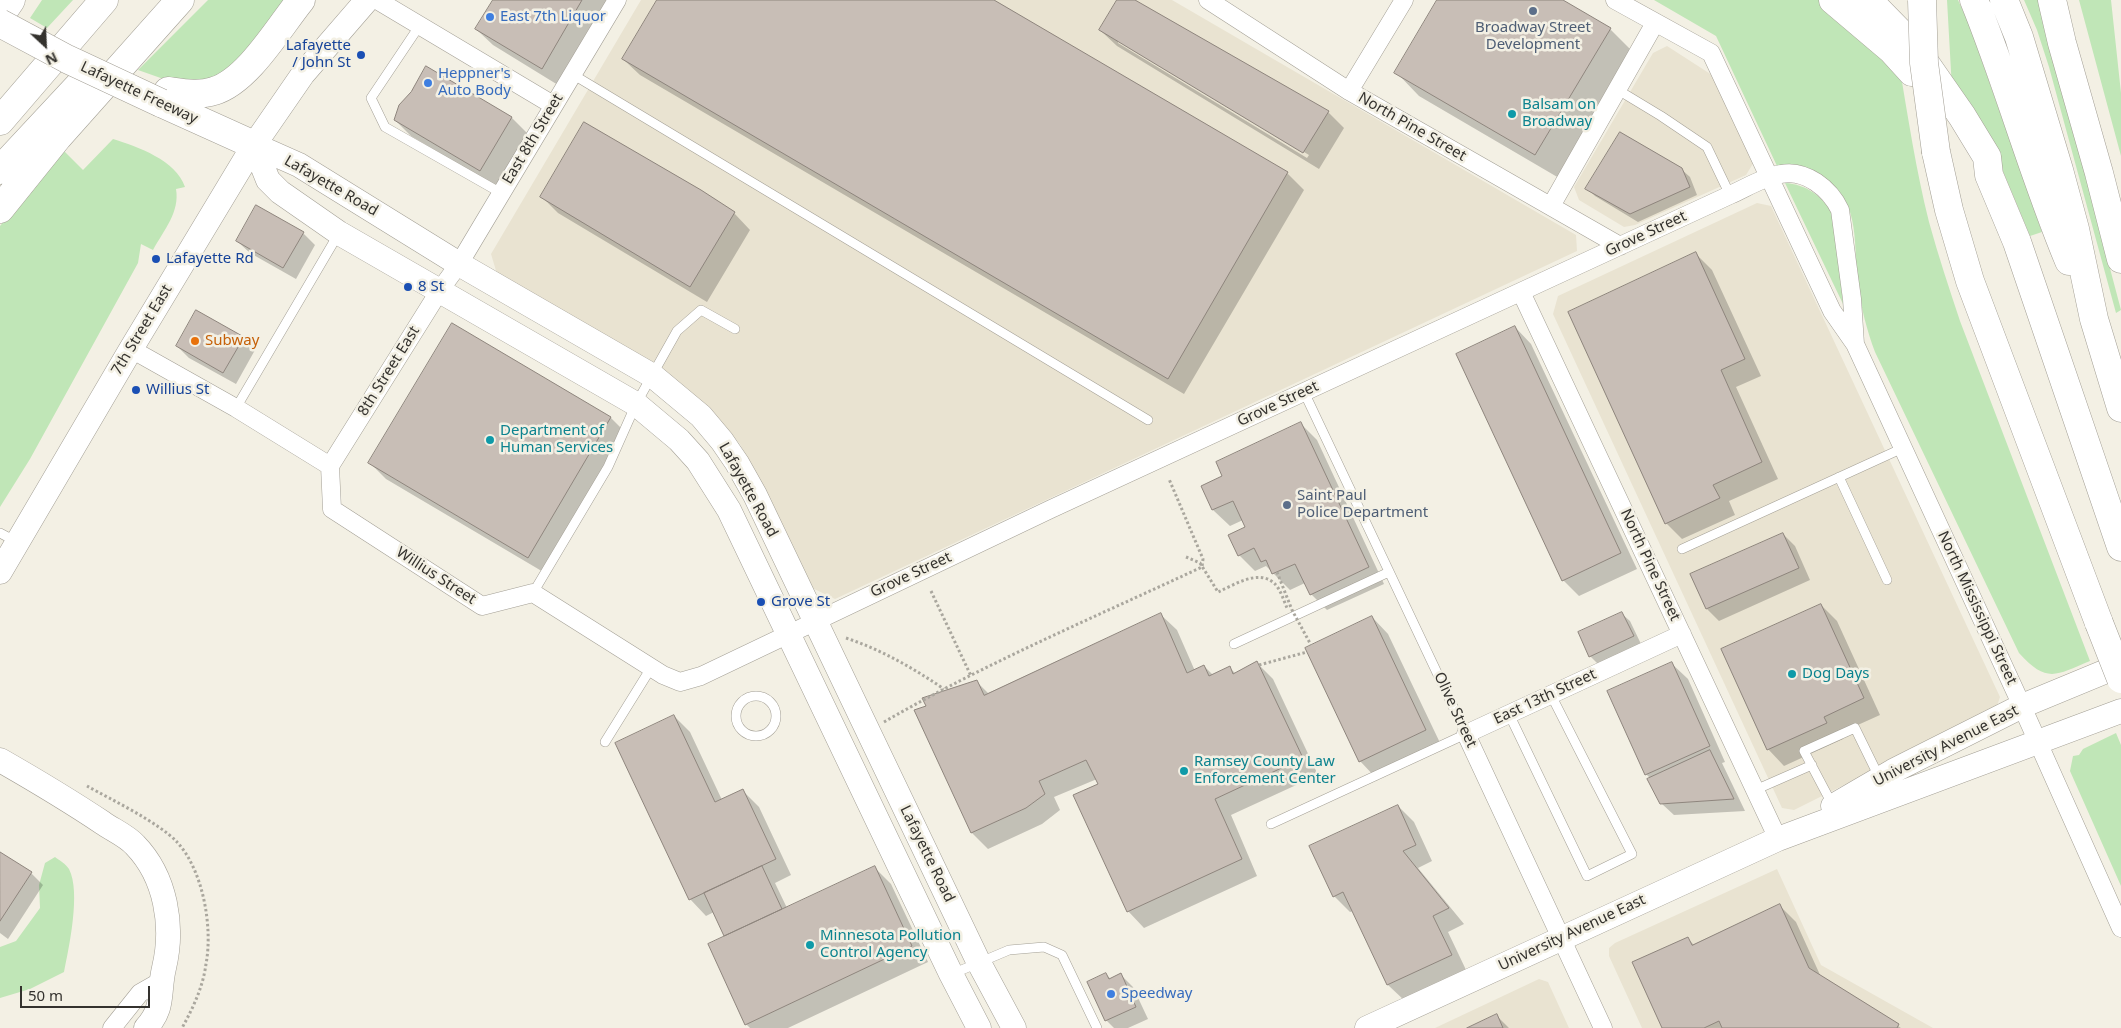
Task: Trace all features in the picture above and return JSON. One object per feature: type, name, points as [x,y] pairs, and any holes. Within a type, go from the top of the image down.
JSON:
[{"type":"highway","points":[[0,16],[11,0]]},
{"type":"highway","points":[[0,95],[87,0]]},
{"type":"highway","points":[[0,121],[104,0]]},
{"type":"highway","points":[[0,170],[162,0]]},
{"type":"highway","points":[[0,209],[58,137],[180,0]]},
{"type":"highway","points":[[165,97],[213,92],[228,86],[252,63],[300,0]]},
{"type":"highway","points":[[1833,0],[1892,50],[1910,70],[1953,132],[1989,175]]},
{"type":"highway","points":[[1868,0],[1914,46],[1938,79],[1987,157],[1989,175],[2017,242],[2121,547]]},
{"type":"highway","points":[[1922,0],[1924,63],[1936,152],[1949,210],[1970,281],[2121,679]]},
{"type":"highway","points":[[1974,0],[1995,54],[2050,216],[2094,319]]},
{"type":"highway","points":[[2004,0],[2022,46],[2059,170],[2075,230],[2094,319],[2121,408]]},
{"type":"highway","points":[[2052,0],[2121,259]]},
{"type":"highway","name":"Lafayette Freeway","points":[[0,23],[67,59],[165,97],[254,145]]},
{"type":"main road","name":"7th Street East","points":[[0,572],[9,537],[131,349],[254,145],[303,74],[367,0]]},
{"type":"main road","name":"Lafayette Road","points":[[254,145],[268,180],[280,192],[339,233],[449,277],[653,376],[701,416],[737,463],[755,496],[978,961],[1014,1028]]},
{"type":"main road","name":"Lafayette Road","points":[[254,145],[299,165],[449,277],[636,404],[679,440],[698,461],[729,510],[951,974],[979,1028]]},
{"type":"main road","name":"University Avenue East","points":[[1778,839],[1880,779],[2022,706],[2121,665]]},
{"type":"main road","name":"University Avenue East","points":[[1367,1028],[1778,839],[2121,710]]},
{"type":"main road","points":[[0,760],[83,810],[134,844],[152,867],[164,896],[169,927],[168,952],[161,981],[159,1009],[146,1028]]},
{"type":"street","points":[[377,0],[553,105]]},
{"type":"street","name":"East 8th Street","points":[[449,277],[617,0]]},
{"type":"street","name":"North Pine Street","points":[[1208,0],[1349,90],[1620,246]]},
{"type":"street","points":[[1349,90],[1404,0]]},
{"type":"street","points":[[1616,0],[1711,53],[1770,177]]},
{"type":"street","points":[[1551,206],[1655,23]]},
{"type":"street","name":"North Mississippi Street","points":[[1855,344],[1844,228],[1840,210],[1834,198],[1826,188],[1796,174],[1781,174],[1770,177],[1832,311],[1855,344],[1904,448],[2121,928]]},
{"type":"street","name":"Grove Street","points":[[787,633],[1051,508],[1770,177]]},
{"type":"street","name":"8th Street East","points":[[330,466],[449,277]]},
{"type":"street","name":"North Pine Street","points":[[1522,292],[1778,839]]},
{"type":"street","points":[[131,349],[236,408],[330,466]]},
{"type":"street","name":"Willius Street","points":[[330,466],[332,509],[482,606],[533,593]]},
{"type":"street","points":[[533,593],[651,668],[680,682],[701,676],[787,633]]},
{"type":"street","name":"East 13th Street","points":[[1466,734],[1682,634]]},
{"type":"street","name":"Olive Street","points":[[1466,734],[1603,1028]]},
{"type":"street","points":[[112,1028],[140,993],[161,981]]},
{"type":"lane","points":[[420,25],[371,98],[385,126],[501,193]]},
{"type":"lane","points":[[572,74],[1148,420]]},
{"type":"lane","points":[[1618,90],[1707,147],[1730,195]]},
{"type":"lane","points":[[236,408],[339,233]]},
{"type":"lane","points":[[533,593],[608,467],[636,404],[677,331],[701,310],[735,329]]},
{"type":"lane","name":"Olive Street","points":[[1304,392],[1466,734]]},
{"type":"lane","points":[[1682,548],[1904,448]]},
{"type":"lane","points":[[1839,477],[1887,580]]},
{"type":"lane","points":[[1234,644],[1389,572]]},
{"type":"lane","points":[[605,742],[651,668]]},
{"type":"lane","points":[[756,695],[764,697],[775,708],[775,722],[766,734],[749,735],[742,731],[737,724],[736,710],[746,697],[756,695]]},
{"type":"lane","points":[[1509,714],[1587,876],[1632,854],[1551,695]]},
{"type":"lane","points":[[1833,806],[1804,751],[1855,728],[1880,779]]},
{"type":"lane","name":"East 13th Street","points":[[1271,824],[1466,734]]},
{"type":"lane","points":[[1755,790],[1812,765]]},
{"type":"lane","points":[[951,974],[978,961],[1009,950],[1044,947],[1062,955],[1097,1028]]},
{"type":"path","points":[[1169,479],[1203,559],[1202,567]]},
{"type":"path","points":[[1186,557],[1200,563],[1218,592],[1257,576],[1276,583],[1292,617]]},
{"type":"path","points":[[879,725],[944,689],[1202,567]]},
{"type":"path","points":[[1277,572],[1292,610],[1311,645]]},
{"type":"path","points":[[931,591],[971,676]]},
{"type":"path","points":[[837,635],[873,647],[899,660],[944,689]]},
{"type":"path","points":[[1259,665],[1307,652]]},
{"type":"shaded area","points":[[641,0],[1172,0],[1576,235],[1577,251],[835,599],[808,586],[770,500],[740,444],[689,390],[497,274],[491,254]]},
{"type":"shaded area","points":[[1667,46],[1712,75],[1754,162],[1746,175],[1635,225],[1624,227],[1579,200],[1574,187],[1653,53]]},
{"type":"shaded area","points":[[1757,203],[1771,206],[2000,697],[1996,709],[1794,810],[1782,808],[1553,314],[1558,296]]},
{"type":"shaded area","points":[[1777,869],[1821,965],[1933,1028],[1642,1028],[1609,956],[1609,948],[1615,943]]},
{"type":"shaded area","points":[[1539,979],[1548,982],[1569,1028],[1435,1028]]},
{"type":"green space","points":[[42,0],[73,0],[47,28],[30,18]]},
{"type":"green space","points":[[208,0],[288,0],[247,53],[213,80],[172,82],[138,70]]},
{"type":"green space","points":[[1654,0],[1823,0],[1899,64],[1920,183],[1944,272],[1960,321],[2090,661],[2060,673],[2052,674],[2037,669],[2019,653],[1875,352],[1861,302],[1854,227],[1845,200],[1837,189],[1825,179],[1777,166],[1716,36]]},
{"type":"green space","points":[[1947,0],[1958,0],[1969,24],[2042,232],[2030,236],[2002,169],[1952,89]]},
{"type":"green space","points":[[2024,0],[2039,0],[2121,310],[2116,313],[2049,67],[2037,30]]},
{"type":"green space","points":[[2079,0],[2111,0],[2121,93],[2121,156]]},
{"type":"green space","points":[[113,139],[134,146],[165,162],[173,169],[185,187],[176,189],[176,205],[173,213],[153,250],[141,244],[138,263],[30,459],[0,507],[0,226],[62,149],[83,170]]},
{"type":"green space","points":[[1785,183],[1800,186],[1820,197],[1834,216],[1843,304]]},
{"type":"green space","points":[[2116,733],[2121,745],[2121,886],[2070,771],[2073,756],[2079,755],[2083,749]]},
{"type":"green space","points":[[55,857],[69,869],[74,891],[73,920],[64,972],[30,989],[0,998],[0,947],[16,941],[40,908],[39,885],[45,863]]},
{"type":"building","points":[[493,0],[582,0],[542,69],[475,29]]},
{"type":"building","points":[[657,0],[994,0],[1288,172],[1168,379],[622,59]]},
{"type":"building","points":[[1117,0],[1135,0],[1329,111],[1303,153],[1099,30]]},
{"type":"building","name":"Balsam on Broadway","points":[[1437,0],[1563,0],[1611,28],[1535,155],[1394,73]]},
{"type":"building","points":[[426,66],[512,117],[480,171],[394,120],[399,105],[411,92]]},
{"type":"building","points":[[584,122],[735,212],[690,287],[540,197]]},
{"type":"building","points":[[1620,132],[1682,168],[1690,187],[1630,214],[1585,189]]},
{"type":"building","points":[[256,205],[304,232],[283,268],[236,241]]},
{"type":"building","points":[[1696,252],[1745,359],[1721,370],[1762,462],[1713,485],[1720,498],[1665,524],[1568,312]]},
{"type":"building","points":[[196,310],[244,337],[223,373],[176,346]]},
{"type":"building","name":"Department of Human Services","points":[[452,323],[611,417],[528,558],[368,463]]},
{"type":"building","points":[[1515,326],[1621,553],[1562,581],[1456,354]]},
{"type":"building","name":"Saint Paul Police Department","points":[[1301,422],[1369,567],[1310,595],[1295,564],[1272,574],[1266,560],[1261,562],[1254,548],[1238,556],[1228,535],[1245,527],[1233,501],[1212,510],[1201,486],[1222,476],[1216,462]]},
{"type":"building","points":[[1783,533],[1799,568],[1706,609],[1690,574]]},
{"type":"building","name":"Dog Days","points":[[1821,604],[1864,698],[1824,717],[1827,723],[1767,750],[1721,649]]},
{"type":"building","points":[[1622,612],[1634,636],[1589,657],[1578,632]]},
{"type":"building","name":"Ramsey County Law Enforcement Center","points":[[1161,613],[1187,673],[1204,665],[1209,676],[1230,666],[1233,674],[1257,661],[1303,758],[1215,799],[1242,859],[1127,912],[1073,795],[1098,784],[1086,760],[1039,781],[1045,794],[1026,808],[971,833],[914,710],[926,706],[922,698],[977,680],[984,695]]},
{"type":"building","points":[[1372,616],[1426,730],[1359,762],[1305,648]]},
{"type":"building","points":[[1672,662],[1710,746],[1645,775],[1607,691]]},
{"type":"building","points":[[674,715],[715,802],[743,789],[776,859],[689,900],[615,743]]},
{"type":"building","points":[[1710,750],[1734,799],[1660,804],[1647,779]]},
{"type":"building","points":[[1398,805],[1416,845],[1403,851],[1449,908],[1433,916],[1452,955],[1387,985],[1343,892],[1333,897],[1309,846]]},
{"type":"building","points":[[0,852],[32,872],[0,921]]},
{"type":"building","points":[[762,866],[782,909],[724,936],[704,893]]},
{"type":"building","name":"Minnesota Pollution Control Agency","points":[[875,866],[912,946],[745,1025],[708,944]]},
{"type":"building","points":[[1780,904],[1809,968],[1899,1024],[1897,1028],[1722,1028],[1719,1021],[1704,1028],[1662,1028],[1632,962],[1688,937],[1692,945]]},
{"type":"building","name":"Speedway","points":[[1106,973],[1109,979],[1121,973],[1136,1007],[1105,1021],[1087,982]]},
{"type":"building","points":[[1497,1014],[1503,1028],[1467,1028]]},
{"type":"place","name":"Broadway Street Development","points":[[1533,11]]},
{"type":"place","name":"East 7th Liquor","points":[[490,17]]},
{"type":"place","name":"Lafayette / John St","points":[[361,55]]},
{"type":"place","name":"Heppner's Auto Body","points":[[428,83]]},
{"type":"place","name":"Balsam on Broadway","points":[[1512,114]]},
{"type":"place","name":"Lafayette Rd","points":[[156,259]]},
{"type":"place","name":"8 St","points":[[408,287]]},
{"type":"place","name":"Subway","points":[[195,341]]},
{"type":"place","name":"Willius St","points":[[136,390]]},
{"type":"place","name":"Department of Human Services","points":[[490,440]]},
{"type":"place","name":"Saint Paul Police Department","points":[[1287,505]]},
{"type":"place","name":"Grove St","points":[[761,602]]},
{"type":"place","name":"Dog Days","points":[[1792,674]]},
{"type":"place","name":"Ramsey County Law Enforcement Center","points":[[1184,771]]},
{"type":"place","name":"Minnesota Pollution Control Agency","points":[[810,945]]},
{"type":"place","name":"Speedway","points":[[1111,994]]}]
